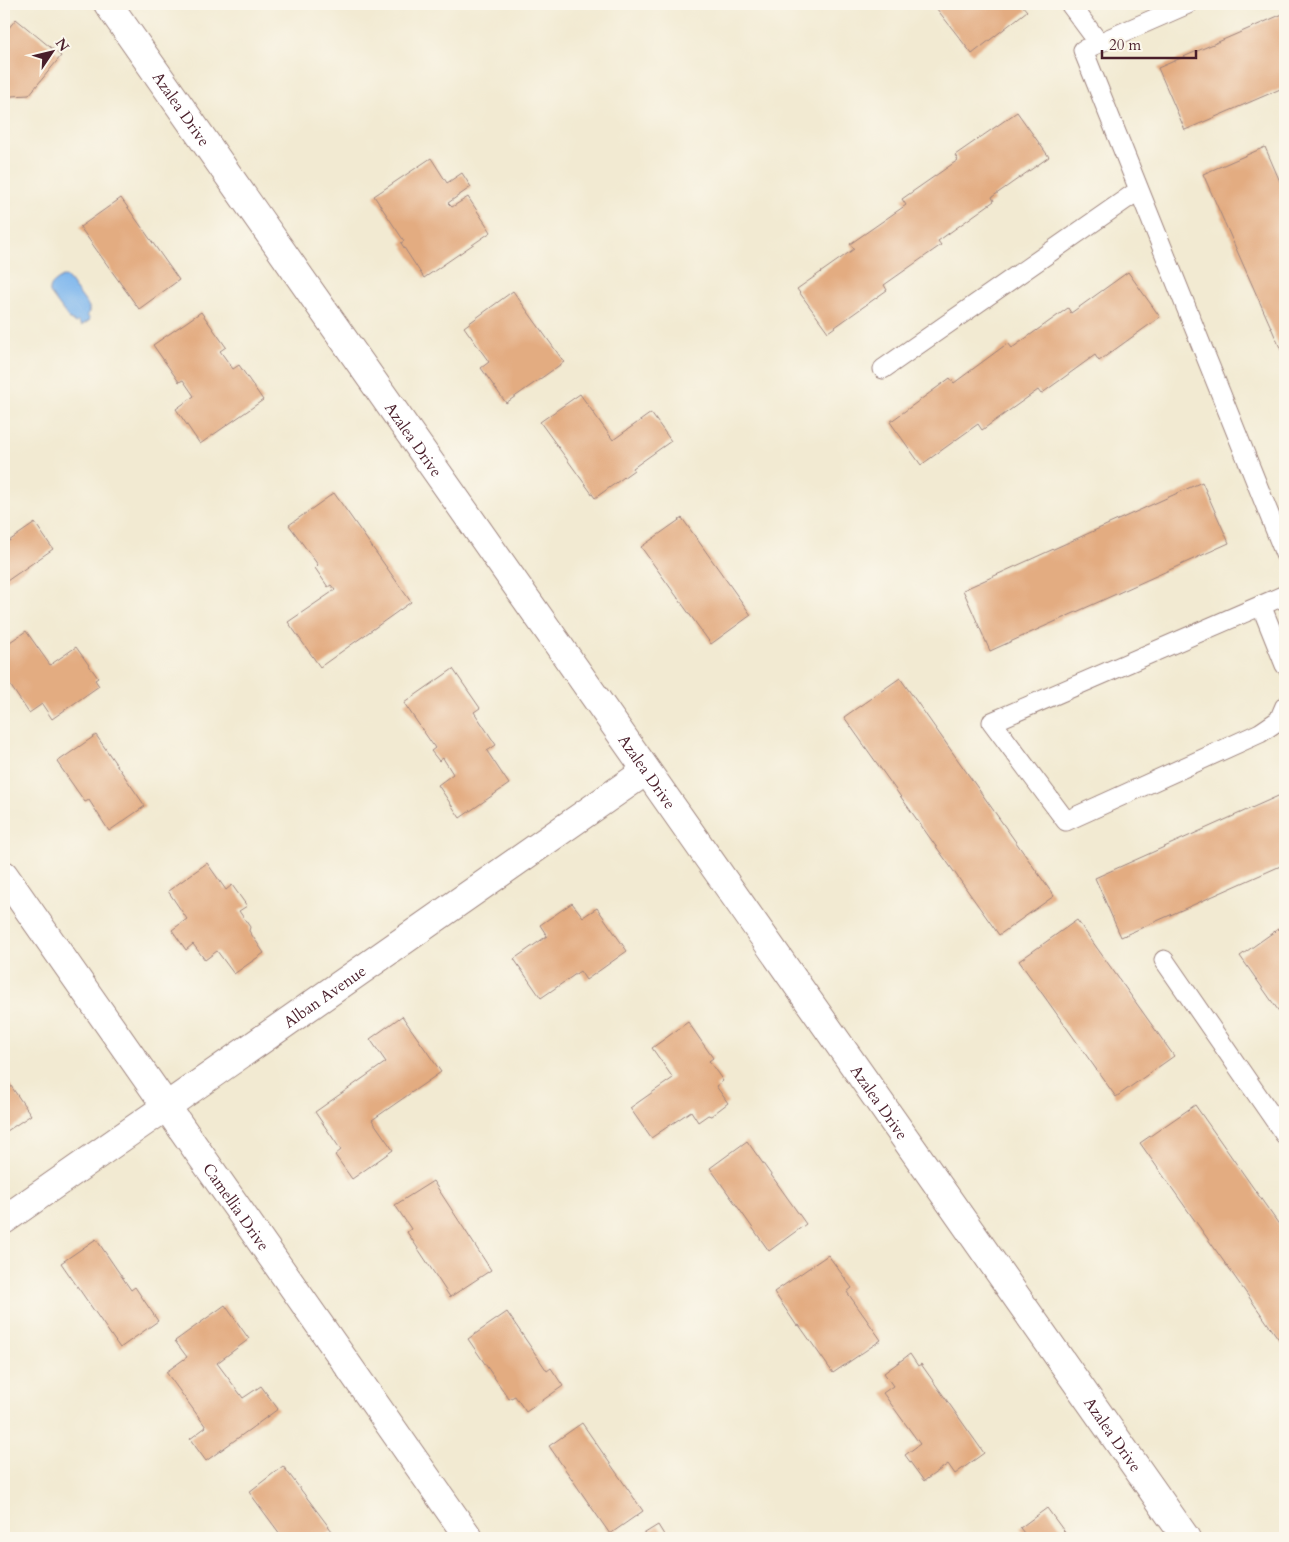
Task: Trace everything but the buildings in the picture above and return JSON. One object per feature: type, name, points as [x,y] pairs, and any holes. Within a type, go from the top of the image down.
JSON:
[{"type":"street","name":"Azalea Drive","points":[[108,4],[1186,1538]]},
{"type":"street","name":"Alban Avenue","points":[[4,1220],[646,771]]},
{"type":"street","name":"Camellia Drive","points":[[4,876],[469,1538]]},
{"type":"lane","points":[[1070,4],[1099,43]]},
{"type":"lane","points":[[1188,4],[1083,50],[1285,554]]},
{"type":"lane","points":[[883,369],[1139,190]]},
{"type":"lane","points":[[1285,595],[992,722],[1066,821],[1260,733],[1279,720],[1285,706]]},
{"type":"lane","points":[[1261,605],[1285,660]]},
{"type":"lane","points":[[1164,960],[1285,1135]]},
{"type":"water","points":[[62,277],[66,277],[69,280],[89,307],[87,315],[90,320],[81,326],[78,321],[76,323],[70,320],[50,293],[52,285]]}]
